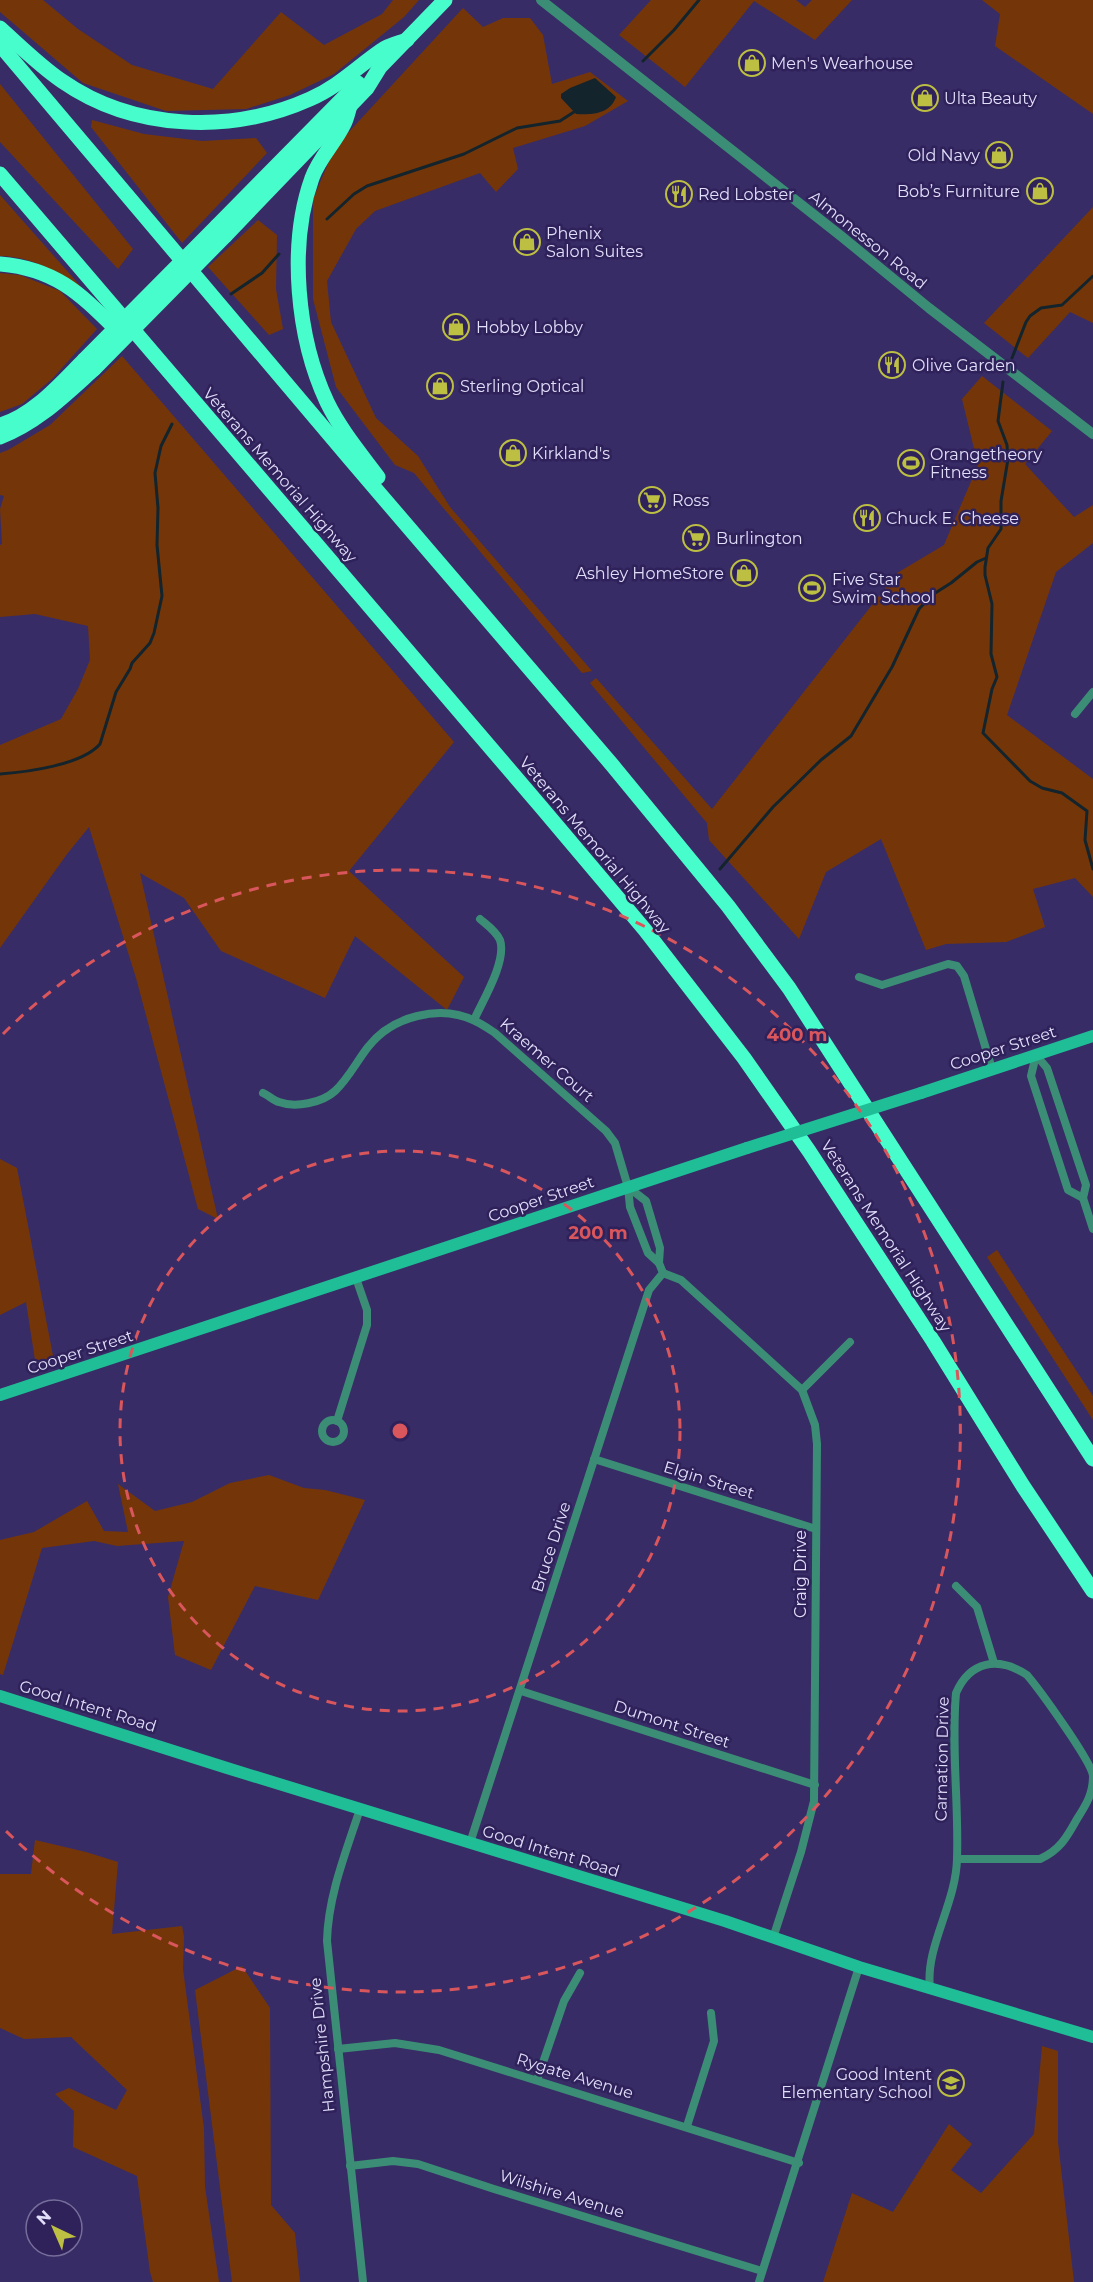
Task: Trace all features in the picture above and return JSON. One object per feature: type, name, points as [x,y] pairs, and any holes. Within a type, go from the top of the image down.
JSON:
[{"type":"highway","points":[[221,231],[359,81],[380,67],[445,0]]},
{"type":"highway","points":[[0,28],[43,66],[80,92],[149,118],[194,123],[230,122],[259,117],[310,99],[335,86],[383,49],[407,40]]},
{"type":"highway","points":[[0,45],[613,766],[728,906],[789,988],[1093,1459]]},
{"type":"highway","points":[[0,436],[22,427],[49,409],[89,365],[221,231],[350,106],[367,88],[380,67]]},
{"type":"highway","points":[[350,106],[345,123],[312,178],[300,234],[300,300],[309,352],[327,402],[339,424],[469,596]]},
{"type":"highway","name":"Veterans Memorial Highway","points":[[0,174],[645,930],[744,1058],[810,1151],[933,1341],[1023,1486],[1093,1591]]},
{"type":"highway","points":[[0,264],[31,268],[66,284],[143,356],[167,371]]},
{"type":"highway","points":[[0,424],[24,413],[89,365]]},
{"type":"main road","name":"Cooper Street","points":[[0,1395],[628,1186],[1093,1036]]},
{"type":"main road","name":"Good Intent Road","points":[[0,1696],[725,1921],[859,1966],[1093,2037]]},
{"type":"street","name":"Almonesson Road","points":[[541,0],[929,308],[1093,434]]},
{"type":"street","points":[[1075,714],[1093,692]]},
{"type":"street","points":[[474,1020],[498,967],[501,953],[500,939],[492,928],[480,919]]},
{"type":"street","points":[[860,977],[882,985],[937,966],[948,964],[957,966],[964,975],[992,1069]]},
{"type":"street","name":"Kraemer Court","points":[[263,1093],[279,1102],[313,1103],[334,1092],[369,1046],[380,1034],[395,1024],[410,1018],[439,1013],[474,1020],[495,1033],[606,1131],[615,1143],[628,1186]]},
{"type":"street","points":[[1036,1055],[1031,1076],[1068,1190],[1083,1198]]},
{"type":"street","points":[[1036,1055],[1047,1068],[1080,1166],[1086,1185],[1083,1198],[1093,1229]]},
{"type":"street","points":[[628,1186],[630,1207],[648,1253],[659,1263]]},
{"type":"street","points":[[628,1186],[646,1201],[660,1248],[659,1263],[663,1273]]},
{"type":"street","name":"Craig Drive","points":[[663,1273],[681,1280],[802,1390],[815,1425],[817,1444],[814,1801],[801,1852],[773,1938]]},
{"type":"street","name":"Bruce Drive","points":[[470,1843],[649,1290],[663,1273]]},
{"type":"street","points":[[337,1421],[368,1325],[367,1310],[356,1278]]},
{"type":"street","points":[[802,1390],[850,1342]]},
{"type":"street","name":"Elgin Street","points":[[594,1459],[816,1528]]},
{"type":"street","points":[[956,1586],[977,1607],[994,1663],[1017,1668],[1027,1675],[1093,1773],[1091,1797],[1068,1838],[1050,1854],[1040,1858],[957,1858]]},
{"type":"street","name":"Carnation Drive","points":[[930,1988],[930,1962],[949,1906],[957,1858],[956,1693],[960,1682],[978,1667],[994,1663]]},
{"type":"street","name":"Dumont Street","points":[[520,1691],[815,1785]]},
{"type":"street","name":"Hampshire Drive","points":[[360,1809],[334,1890],[327,1922],[327,1941],[363,2282]]},
{"type":"street","points":[[759,2282],[799,2163],[859,1966]]},
{"type":"street","points":[[537,2080],[564,2001],[580,1972]]},
{"type":"street","points":[[687,2126],[714,2041],[711,2013]]},
{"type":"street","name":"Rygate Avenue","points":[[338,2049],[395,2043],[413,2044],[439,2050],[799,2163]]},
{"type":"street","name":"Wilshire Avenue","points":[[350,2166],[393,2161],[418,2164],[762,2271]]},
{"type":"shaded area","points":[[0,0],[43,0],[78,29],[132,65],[213,89],[281,12],[324,45],[382,14],[393,0],[419,0],[404,17],[334,74],[290,95],[246,109],[166,111],[83,83],[0,12]]},
{"type":"shaded area","points":[[651,0],[796,0],[805,7],[812,0],[852,0],[815,40],[754,1],[685,87],[619,35]]},
{"type":"shaded area","points":[[982,0],[1093,0],[1093,114],[995,46],[1000,14]]},
{"type":"shaded area","points":[[463,8],[483,27],[503,18],[530,18],[543,35],[552,84],[590,72],[628,101],[585,126],[513,148],[518,169],[496,192],[480,173],[375,211],[356,229],[327,281],[331,322],[376,418],[418,456],[450,507],[592,671],[582,673],[414,473],[395,465],[336,387],[313,299],[313,199],[335,147]]},
{"type":"shaded area","points":[[0,84],[133,249],[118,269],[0,142]]},
{"type":"shaded area","points":[[92,120],[144,134],[202,141],[256,138],[267,153],[182,243],[91,127]]},
{"type":"shaded area","points":[[0,195],[83,289],[34,262],[0,256]]},
{"type":"shaded area","points":[[1093,207],[1093,323],[1070,312],[1028,358],[984,323]]},
{"type":"shaded area","points":[[258,220],[277,235],[276,289],[283,329],[269,335],[208,267]]},
{"type":"shaded area","points":[[0,273],[20,275],[60,291],[97,329],[52,379],[22,404],[0,412]]},
{"type":"shaded area","points":[[122,356],[454,742],[349,871],[464,977],[447,1010],[355,936],[325,998],[221,951],[184,898],[140,873],[218,1219],[198,1209],[136,978],[89,827],[0,948],[0,745],[61,719],[78,689],[90,660],[88,626],[35,614],[0,617],[0,545],[2,544],[0,509],[4,496],[0,495],[0,453],[50,425]]},
{"type":"shaded area","points":[[982,376],[1052,431],[1025,464],[1074,517],[1093,505],[1093,543],[1056,572],[1007,715],[1093,779],[1093,897],[1075,878],[1033,889],[1045,927],[1006,942],[946,944],[926,950],[881,839],[826,872],[799,939],[709,840],[707,823],[590,683],[596,678],[712,809],[897,573],[944,545],[978,465],[962,399]]},
{"type":"shaded area","points":[[0,1159],[17,1168],[54,1361],[35,1360],[26,1302],[0,1315]]},
{"type":"shaded area","points":[[997,1250],[1093,1396],[1093,1420],[987,1257]]},
{"type":"shaded area","points":[[269,1475],[304,1488],[325,1490],[365,1500],[318,1600],[255,1586],[211,1670],[175,1655],[168,1597],[184,1541],[117,1546],[94,1541],[42,1548],[3,1675],[0,1674],[0,1540],[34,1532],[87,1501],[104,1531],[128,1532],[118,1484],[155,1511],[192,1502],[230,1483]]},
{"type":"shaded area","points":[[35,1840],[118,1862],[112,1934],[182,1926],[183,1969],[204,2129],[205,2187],[219,2282],[153,2282],[137,2176],[73,2147],[74,2111],[55,2094],[69,2088],[116,2110],[127,2090],[71,2037],[24,2039],[0,2028],[0,1874],[31,1874]]},
{"type":"shaded area","points":[[242,1966],[270,2008],[271,2205],[295,2233],[300,2282],[232,2282],[195,1990]]},
{"type":"shaded area","points":[[1042,2046],[1058,2051],[1058,2142],[1074,2282],[823,2282],[852,2193],[893,2212],[949,2124],[972,2144],[951,2170],[981,2193],[1034,2134]]},
{"type":"water","points":[[595,78],[616,97],[613,103],[600,112],[576,114],[561,98],[561,94]]},
{"type":"waterway","points":[[643,61],[674,30],[699,0]]},
{"type":"waterway","points":[[327,219],[354,194],[367,186],[464,154],[517,128],[560,121],[577,110]]},
{"type":"waterway","points":[[231,294],[262,273],[279,254]]},
{"type":"waterway","points":[[1012,358],[1030,316],[1041,308],[1062,305],[1093,276]]},
{"type":"waterway","points":[[1003,382],[998,421],[1007,445],[1008,459],[1001,501],[1001,529],[988,548],[985,567],[992,604],[991,654],[997,677],[992,689],[983,733],[1030,781],[1042,788],[1062,793],[1087,811],[1085,840],[1093,869]]},
{"type":"waterway","points":[[0,774],[53,766],[92,751],[100,744],[116,692],[132,663],[150,643],[162,596],[157,545],[158,508],[155,473],[161,446],[172,424]]},
{"type":"waterway","points":[[720,869],[773,807],[821,760],[851,736],[892,667],[919,609],[932,595],[986,558]]},
{"type":"place","name":"Men's Wearhouse","points":[[752,63]]},
{"type":"place","name":"Ulta Beauty","points":[[925,98]]},
{"type":"place","name":"Old Navy","points":[[999,155]]},
{"type":"place","name":"Bob’s Furniture","points":[[1040,191]]},
{"type":"place","name":"Red Lobster","points":[[679,194]]},
{"type":"place","name":"Phenix Salon Suites","points":[[527,242]]},
{"type":"place","name":"Hobby Lobby","points":[[456,327]]},
{"type":"place","name":"Olive Garden","points":[[892,365]]},
{"type":"place","name":"Sterling Optical","points":[[440,386]]},
{"type":"place","name":"Kirkland's","points":[[513,453]]},
{"type":"place","name":"Orangetheory Fitness","points":[[911,463]]},
{"type":"place","name":"Ross","points":[[652,500]]},
{"type":"place","name":"Chuck E. Cheese","points":[[867,518]]},
{"type":"place","name":"Burlington","points":[[696,538]]},
{"type":"place","name":"Ashley HomeStore","points":[[744,573]]},
{"type":"place","name":"Five Star Swim School","points":[[812,588]]},
{"type":"place","name":"Good Intent Elementary School","points":[[951,2083]]}]
